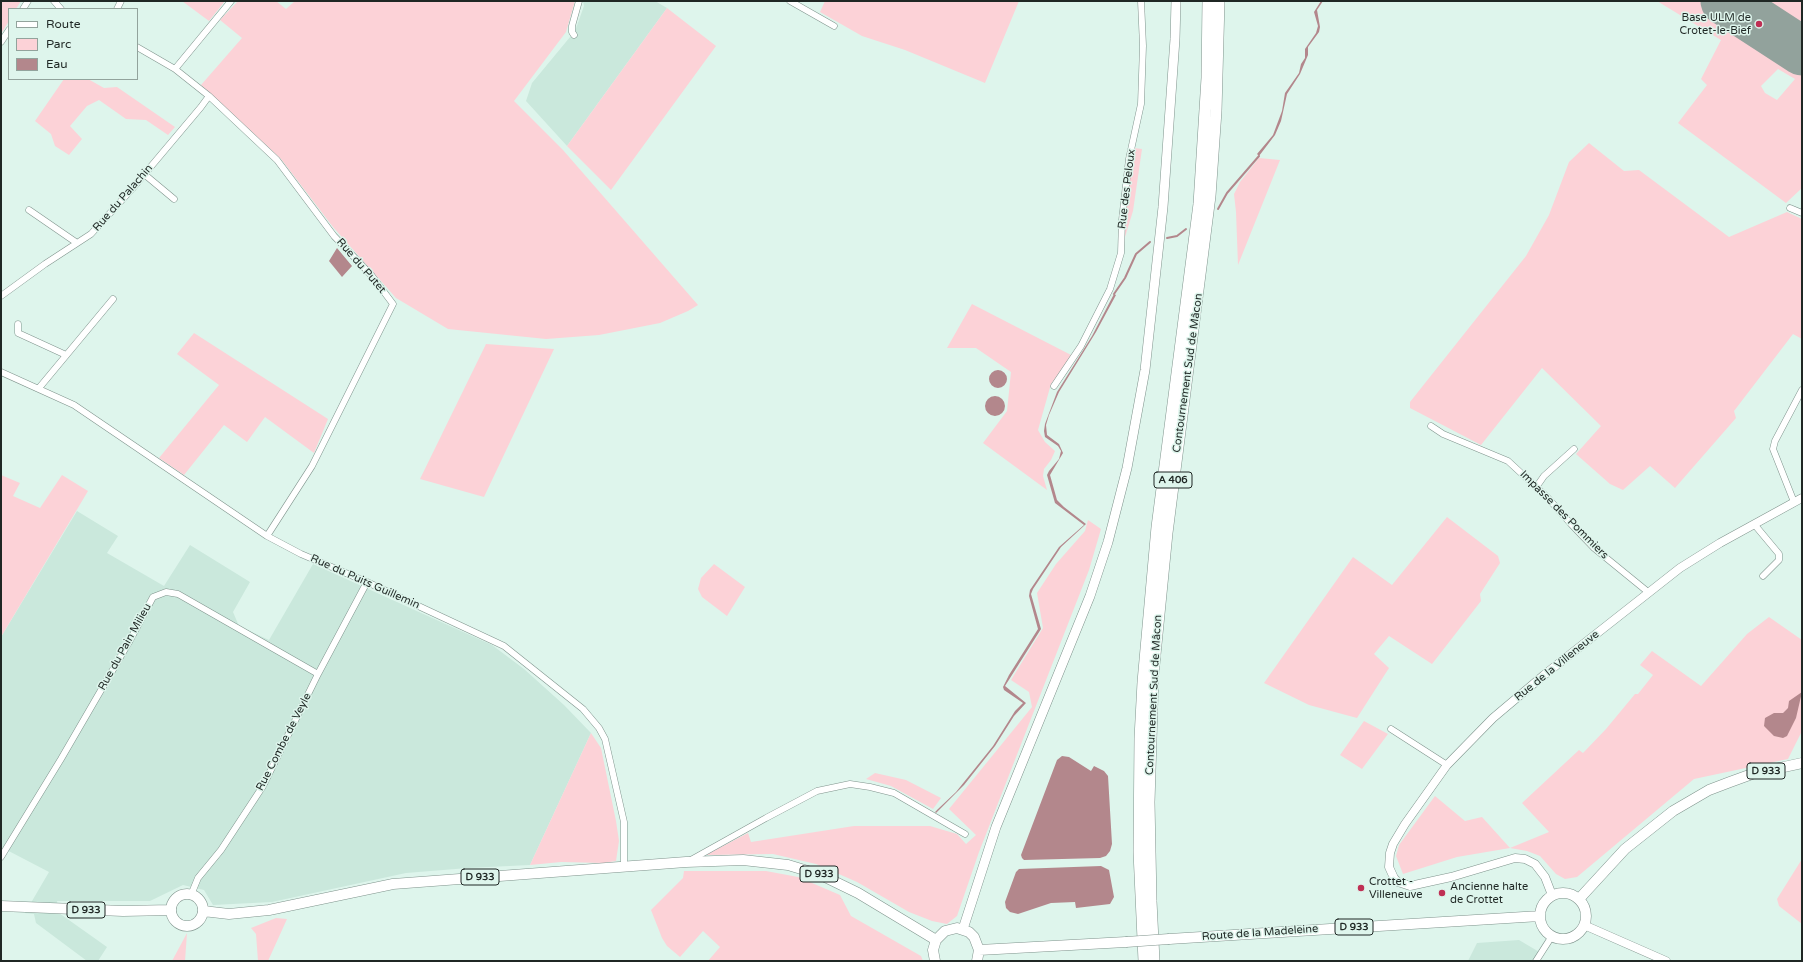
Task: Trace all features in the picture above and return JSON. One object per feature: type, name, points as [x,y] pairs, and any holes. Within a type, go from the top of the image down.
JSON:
[{"type":"highway","name":"Contournement Sud de Mâcon","points":[[1144,961],[1139,852],[1140,738],[1143,682],[1157,527],[1199,204],[1207,78],[1208,1]]},
{"type":"highway","name":"Contournement Sud de Mâcon","points":[[1154,961],[1149,802],[1153,674],[1167,526],[1210,196],[1216,111],[1219,1]]},
{"type":"main road","points":[[963,929],[996,827],[1090,596],[1108,542],[1127,468],[1145,370],[1164,207],[1175,47],[1176,1]]},
{"type":"main road","name":"D 933","points":[[1579,899],[1625,849],[1654,825],[1688,802],[1709,790],[1752,774],[1802,762]]},
{"type":"main road","name":"D 933","points":[[203,911],[229,914],[269,910],[393,884],[624,868],[686,862],[744,860],[772,862],[801,868],[821,875],[858,893],[936,940]]},
{"type":"main road","points":[[1566,893],[1579,899],[1586,911],[1584,925],[1574,936],[1560,938],[1552,936],[1544,928],[1540,916],[1543,904],[1552,895],[1566,893]]},
{"type":"main road","points":[[191,895],[200,901],[203,911],[199,921],[194,924],[184,926],[174,920],[171,910],[176,899],[180,896],[191,895]]},
{"type":"main road","name":"D 933","points":[[1,906],[123,911],[171,910]]},
{"type":"main road","name":"Route de la Madeleine","points":[[979,950],[1540,916]]},
{"type":"main road","points":[[935,961],[933,950],[936,940],[945,931],[951,929],[963,929],[974,937],[979,950],[977,961]]},
{"type":"street","points":[[175,69],[232,1]]},
{"type":"street","points":[[574,35],[572,26],[579,1]]},
{"type":"street","points":[[790,1],[834,26]]},
{"type":"street","name":"Rue des Peloux","points":[[1054,386],[1081,346],[1110,289],[1121,253],[1122,220],[1129,159],[1141,104],[1143,46],[1141,1]]},
{"type":"street","points":[[1,42],[8,32]]},
{"type":"street","name":"Rue du Putet","points":[[138,48],[175,69],[209,96],[277,160],[334,236],[372,276],[393,304],[312,466],[267,536]]},
{"type":"street","name":"Rue du Palachin","points":[[1,296],[45,264],[91,234],[144,174],[209,96]]},
{"type":"street","points":[[144,174],[174,199]]},
{"type":"street","points":[[1790,208],[1802,213]]},
{"type":"street","points":[[30,210],[77,242]]},
{"type":"street","points":[[39,388],[113,299]]},
{"type":"street","points":[[18,324],[18,333],[66,355]]},
{"type":"street","name":"Rue du Puits Guillemin","points":[[1,372],[74,405],[267,536],[301,554],[367,582],[495,641],[583,709],[599,728],[605,739],[624,822],[624,868]]},
{"type":"street","points":[[1794,502],[1773,449],[1775,441],[1802,390]]},
{"type":"street","name":"Impasse des Pommiers","points":[[1431,426],[1443,434],[1508,461],[1537,486],[1594,548],[1648,592]]},
{"type":"street","points":[[1537,486],[1544,476],[1574,449]]},
{"type":"street","name":"Rue de la Villeneuve","points":[[1552,895],[1545,877],[1535,864],[1525,859],[1514,858],[1452,877],[1410,886],[1398,882],[1394,878],[1388,867],[1390,853],[1393,844],[1405,824],[1447,765],[1494,718],[1648,592],[1680,568],[1720,542],[1802,498]]},
{"type":"street","points":[[1754,524],[1779,554],[1779,560],[1763,576]]},
{"type":"street","name":"Rue Combe de Veyle","points":[[191,895],[198,878],[221,850],[263,786],[318,674],[367,582]]},
{"type":"street","name":"Rue du Pain Milieu","points":[[1,857],[65,752],[129,642],[153,597],[166,592],[178,594],[318,674]]},
{"type":"street","points":[[1391,729],[1447,765]]},
{"type":"street","points":[[686,862],[817,791],[850,784],[870,787],[894,794],[965,834]]},
{"type":"street","points":[[1584,925],[1666,961]]},
{"type":"street","points":[[1536,961],[1552,936]]},
{"type":"shaded area","points":[[583,1],[655,1],[667,8],[567,146],[526,101],[532,83],[575,31],[584,6]]},
{"type":"shaded area","points":[[77,511],[118,536],[107,553],[164,586],[190,545],[250,582],[233,612],[239,626],[269,640],[313,564],[492,645],[524,669],[564,705],[591,733],[530,865],[406,873],[272,902],[213,905],[204,890],[183,885],[150,901],[57,901],[59,913],[107,947],[98,961],[87,961],[36,923],[34,914],[25,913],[49,872],[1,847],[1,637]]},
{"type":"shaded area","points":[[1519,940],[1541,953],[1533,961],[1468,961],[1477,943]]},
{"type":"green space","points":[[1,1],[21,1],[17,8],[8,8],[8,23],[1,34]]},
{"type":"green space","points":[[182,1],[225,1],[209,21]]},
{"type":"green space","points":[[238,1],[276,1],[286,9],[295,1],[575,1],[566,32],[514,101],[563,150],[698,305],[660,323],[599,335],[546,339],[448,329],[396,298],[333,227],[281,159],[201,85],[242,38],[220,20]]},
{"type":"green space","points":[[825,1],[1019,1],[985,83],[905,50],[862,36],[820,12]]},
{"type":"green space","points":[[1657,1],[1802,1],[1802,188],[1786,203],[1678,123],[1707,85],[1701,79],[1721,40]],"holes":[[[1778,69],[1795,79],[1777,100],[1765,93],[1761,86]]]},
{"type":"green space","points":[[667,8],[716,46],[611,190],[567,146]]},
{"type":"green space","points":[[63,80],[90,80],[104,88],[117,87],[175,127],[168,135],[146,120],[126,119],[99,100],[87,106],[70,126],[82,139],[69,155],[55,146],[51,134],[35,121]]},
{"type":"green space","points":[[1589,143],[1624,171],[1639,170],[1729,237],[1787,212],[1802,219],[1802,339],[1793,334],[1734,411],[1736,418],[1675,488],[1650,466],[1623,490],[1610,484],[1576,454],[1601,426],[1542,368],[1481,445],[1410,408],[1410,402],[1526,256],[1549,215],[1569,162]]},
{"type":"green space","points":[[1134,148],[1142,149],[1133,211],[1125,237],[1124,220]]},
{"type":"green space","points":[[1259,158],[1280,160],[1238,265],[1234,194],[1240,182]]},
{"type":"green space","points":[[972,304],[1073,356],[1051,384],[1038,430],[1045,442],[1055,451],[1051,460],[1044,469],[1043,476],[1047,490],[983,443],[1007,411],[1011,372],[976,348],[947,348]]},
{"type":"green space","points":[[194,333],[328,419],[314,453],[265,417],[247,442],[224,425],[184,475],[159,458],[219,385],[177,354]]},
{"type":"green space","points":[[486,344],[554,349],[484,497],[420,479]]},
{"type":"green space","points":[[1,475],[20,483],[13,496],[40,508],[62,475],[88,491],[1,637]]},
{"type":"green space","points":[[1447,517],[1498,556],[1500,563],[1480,594],[1481,601],[1432,664],[1389,636],[1374,654],[1389,668],[1357,718],[1309,705],[1264,683],[1353,557],[1392,585]]},
{"type":"green space","points":[[1088,520],[1101,529],[1089,570],[979,852],[957,916],[947,924],[932,921],[909,912],[857,882],[816,864],[773,854],[706,855],[748,833],[751,842],[854,826],[930,826],[957,834],[966,844],[976,835],[949,809],[1032,707],[1029,692],[1011,680],[1043,628],[1037,593],[1056,564],[1085,531]]},
{"type":"green space","points":[[714,564],[745,587],[727,616],[702,597],[698,589],[701,578]]},
{"type":"green space","points":[[1769,617],[1802,640],[1802,731],[1788,759],[1694,779],[1577,877],[1565,879],[1556,874],[1540,856],[1527,851],[1510,848],[1549,832],[1522,803],[1579,750],[1583,753],[1606,729],[1635,694],[1638,694],[1653,675],[1640,665],[1652,651],[1701,686],[1747,634]]},
{"type":"green space","points":[[1364,721],[1388,734],[1362,769],[1340,755]]},
{"type":"green space","points":[[591,733],[601,748],[616,821],[619,841],[616,861],[604,863],[561,862],[530,865]]},
{"type":"green space","points":[[875,773],[906,780],[941,798],[933,809],[891,786],[866,779]]},
{"type":"green space","points":[[1435,796],[1465,821],[1482,817],[1510,848],[1457,857],[1403,874],[1396,856],[1399,845]]},
{"type":"green space","points":[[1802,859],[1802,924],[1779,906],[1777,899]]},
{"type":"green space","points":[[684,871],[766,871],[798,877],[840,895],[851,916],[921,956],[923,961],[708,961],[720,947],[703,931],[680,957],[667,946],[662,938],[651,910],[683,878]]},
{"type":"green space","points":[[276,918],[287,919],[268,961],[258,961],[256,934],[251,928]]},
{"type":"green space","points":[[187,933],[185,961],[172,961]]},
{"type":"water","points":[[1321,1],[1323,1],[1317,10],[1320,27],[1319,32],[1308,47],[1308,55],[1300,74],[1287,94],[1281,121],[1275,135],[1259,156],[1257,154],[1273,135],[1282,111],[1285,93],[1299,73],[1301,64],[1305,58],[1305,49],[1316,33],[1318,26],[1314,12]]},
{"type":"water","points":[[337,248],[352,266],[342,277],[329,261]]},
{"type":"water","points":[[1114,294],[1116,295],[1096,332],[1059,392],[1046,425],[1047,435],[1059,444],[1063,453],[1050,475],[1057,500],[1086,524],[1061,547],[1031,594],[1041,629],[1005,686],[1026,703],[1014,716],[995,746],[964,785],[936,813],[935,812],[956,792],[993,746],[1015,711],[1023,703],[1004,690],[1003,687],[1038,629],[1029,596],[1030,590],[1059,547],[1084,525],[1055,503],[1047,475],[1059,459],[1061,451],[1058,446],[1045,437],[1045,424],[1057,392],[1092,336]]},
{"type":"water","points":[[994,370],[1002,370],[1007,375],[1005,386],[1002,388],[994,388],[989,383],[989,375]]},
{"type":"water","points":[[991,396],[999,396],[1005,402],[1005,410],[999,416],[991,416],[985,410],[985,402]]},
{"type":"water","points":[[1802,692],[1796,718],[1787,736],[1783,738],[1774,736],[1764,726],[1765,718],[1774,713],[1783,713],[1788,708],[1789,701]]},
{"type":"water","points":[[1062,756],[1069,757],[1091,771],[1094,766],[1104,771],[1108,776],[1112,844],[1110,851],[1106,856],[1100,858],[1024,860],[1021,855],[1057,760]]},
{"type":"water","points":[[1101,866],[1109,870],[1114,897],[1110,904],[1076,908],[1075,902],[1051,903],[1018,914],[1010,912],[1006,908],[1005,902],[1016,872],[1019,869]]},
{"type":"waterway","points":[[1218,209],[1227,193],[1259,156]]},
{"type":"waterway","points":[[1167,238],[1177,236],[1186,229]]},
{"type":"waterway","points":[[1114,294],[1125,278],[1136,254],[1150,242]]},
{"type":"runway","points":[[1725,1],[1802,51]]},
{"type":"place","name":"Base ULM de Crotet-le-Bief","points":[[1759,24]]},
{"type":"place","name":"Crottet - Villeneuve","points":[[1361,888]]},
{"type":"place","name":"Ancienne halte de Crottet","points":[[1442,893]]}]
